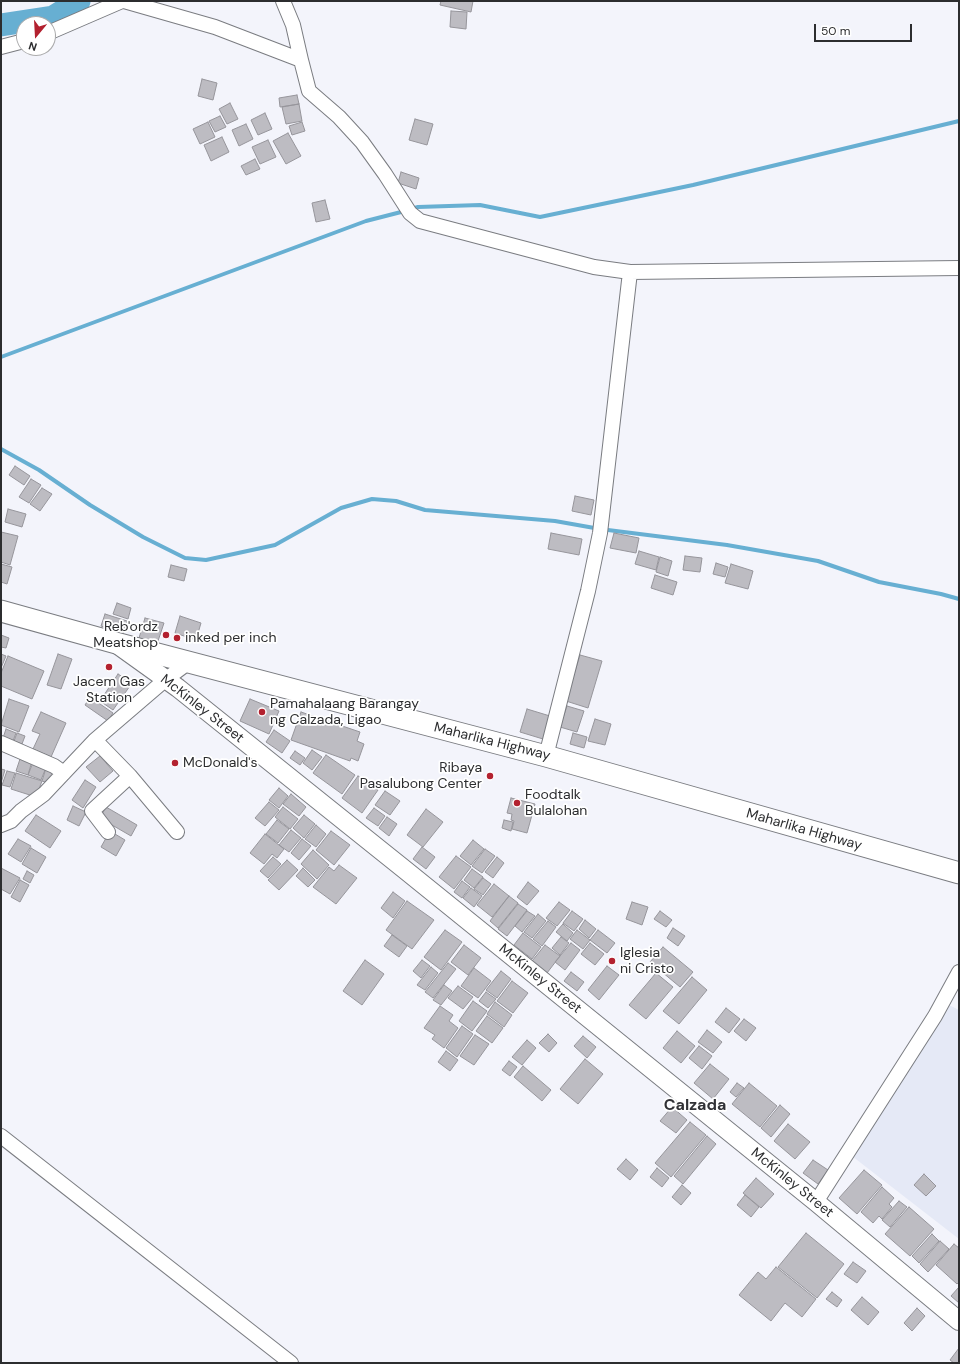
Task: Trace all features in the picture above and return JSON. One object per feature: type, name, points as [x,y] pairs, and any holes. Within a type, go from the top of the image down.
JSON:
[{"type":"highway","name":"Maharlika Highway","points":[[1,611],[116,643],[546,756],[959,873]]},
{"type":"main road","name":"McKinley Street","points":[[116,643],[404,869],[816,1202],[959,1321]]},
{"type":"street","points":[[56,30],[124,1],[215,27],[301,60]]},
{"type":"street","points":[[283,1],[293,25],[309,91],[339,117],[362,142],[386,174],[410,213],[420,220],[594,268],[630,272],[959,268]]},
{"type":"street","points":[[1,47],[16,43]]},
{"type":"street","points":[[546,756],[588,592],[600,533],[630,272]]},
{"type":"street","points":[[1,825],[11,821],[21,811],[44,794],[95,740],[165,680],[189,662]]},
{"type":"street","points":[[95,740],[130,776],[177,832]]},
{"type":"street","points":[[1,743],[54,766],[64,773]]},
{"type":"street","points":[[108,832],[92,811],[130,776]]},
{"type":"street","points":[[816,1202],[935,1016],[959,972]]},
{"type":"street","points":[[1,1136],[291,1363]]},
{"type":"shaded area","points":[[943,1002],[959,1010],[959,1239],[848,1153]]},
{"type":"building","points":[[441,1],[473,1],[471,12],[440,5]]},
{"type":"building","points":[[451,11],[467,12],[466,29],[450,27]]},
{"type":"building","points":[[202,79],[217,83],[213,100],[198,96]]},
{"type":"building","points":[[297,95],[299,104],[280,107],[279,98]]},
{"type":"building","points":[[230,103],[238,119],[227,124],[219,109]]},
{"type":"building","points":[[299,104],[302,121],[286,124],[282,107]]},
{"type":"building","points":[[265,113],[272,129],[258,135],[251,120]]},
{"type":"building","points":[[220,116],[226,127],[215,132],[209,121]]},
{"type":"building","points":[[415,119],[433,124],[427,145],[409,140]]},
{"type":"building","points":[[208,122],[215,137],[200,144],[193,129]]},
{"type":"building","points":[[302,122],[305,131],[292,135],[289,126]]},
{"type":"building","points":[[246,124],[253,139],[239,146],[232,130]]},
{"type":"building","points":[[288,133],[301,156],[286,164],[273,141]]},
{"type":"building","points":[[222,137],[229,152],[211,161],[204,145]]},
{"type":"building","points":[[268,140],[276,157],[260,164],[252,147]]},
{"type":"building","points":[[255,159],[260,169],[246,175],[241,166]]},
{"type":"building","points":[[401,172],[419,178],[416,189],[398,183]]},
{"type":"building","points":[[325,200],[330,219],[316,222],[312,203]]},
{"type":"building","points":[[15,466],[30,476],[24,485],[9,475]]},
{"type":"building","points":[[31,479],[41,485],[29,503],[19,497]]},
{"type":"building","points":[[42,488],[52,494],[40,511],[30,504]]},
{"type":"building","points":[[575,496],[594,500],[591,515],[572,511]]},
{"type":"building","points":[[8,509],[26,514],[22,527],[5,522]]},
{"type":"building","points":[[1,532],[18,536],[10,565],[1,562]]},
{"type":"building","points":[[551,533],[582,539],[579,555],[548,549]]},
{"type":"building","points":[[614,533],[639,538],[636,553],[610,548]]},
{"type":"building","points":[[639,551],[659,557],[656,570],[635,564]]},
{"type":"building","points":[[685,556],[702,558],[700,572],[683,570]]},
{"type":"building","points":[[660,557],[672,561],[668,576],[656,572]]},
{"type":"building","points":[[716,563],[728,567],[725,577],[713,574]]},
{"type":"building","points":[[1,564],[12,567],[7,584],[1,582]]},
{"type":"building","points":[[731,564],[753,571],[748,589],[725,583]]},
{"type":"building","points":[[171,565],[187,569],[184,581],[168,577]]},
{"type":"building","points":[[655,575],[677,582],[673,595],[651,588]]},
{"type":"building","points":[[117,603],[131,608],[128,619],[113,614]]},
{"type":"building","points":[[105,614],[127,621],[123,634],[101,626]]},
{"type":"building","points":[[180,616],[201,623],[196,640],[175,633]]},
{"type":"building","points":[[145,618],[164,623],[157,644],[139,638]]},
{"type":"building","points":[[1,635],[9,638],[6,648],[1,647]]},
{"type":"building","points":[[1,654],[6,656],[1,668]]},
{"type":"building","points":[[58,654],[72,659],[61,689],[47,685]]},
{"type":"building","points":[[580,655],[602,661],[588,708],[566,701]]},
{"type":"building","points":[[8,656],[44,671],[32,699],[1,686],[1,673]]},
{"type":"building","points":[[118,674],[132,683],[113,710],[100,701]]},
{"type":"building","points":[[90,697],[113,713],[108,721],[85,705]]},
{"type":"building","points":[[9,699],[29,706],[19,732],[1,725]]},
{"type":"building","points":[[250,699],[279,711],[269,734],[240,721]]},
{"type":"building","points":[[567,706],[584,711],[577,732],[560,727]]},
{"type":"building","points":[[527,709],[550,716],[543,739],[520,732]]},
{"type":"building","points":[[41,712],[66,723],[51,757],[33,749],[40,734],[32,731]]},
{"type":"building","points":[[301,712],[360,732],[357,741],[364,744],[358,761],[351,758],[350,761],[291,740]]},
{"type":"building","points":[[595,719],[611,724],[605,745],[588,741]]},
{"type":"building","points":[[6,729],[16,733],[13,741],[3,738]]},
{"type":"building","points":[[274,730],[290,741],[282,753],[266,742]]},
{"type":"building","points":[[17,733],[25,736],[22,744],[14,741]]},
{"type":"building","points":[[573,733],[587,737],[584,748],[570,744]]},
{"type":"building","points":[[312,750],[322,757],[312,770],[303,763]]},
{"type":"building","points":[[295,751],[305,758],[300,765],[290,758]]},
{"type":"building","points":[[326,755],[355,775],[342,794],[313,773]]},
{"type":"building","points":[[21,756],[32,761],[28,775],[16,771]]},
{"type":"building","points":[[100,756],[113,771],[100,782],[86,767]]},
{"type":"building","points":[[34,760],[47,765],[41,780],[28,775]]},
{"type":"building","points":[[47,765],[56,774],[48,783],[42,781]]},
{"type":"building","points":[[1,769],[5,770],[1,783]]},
{"type":"building","points":[[7,771],[15,773],[10,787],[2,785]]},
{"type":"building","points":[[16,773],[42,781],[36,797],[11,789]]},
{"type":"building","points":[[358,776],[378,790],[362,813],[342,798]]},
{"type":"building","points":[[85,780],[96,787],[83,808],[72,800]]},
{"type":"building","points":[[279,788],[288,796],[279,808],[269,800]]},
{"type":"building","points":[[385,791],[400,801],[390,815],[375,805]]},
{"type":"building","points":[[291,794],[306,807],[299,816],[283,804]]},
{"type":"building","points":[[511,798],[535,804],[527,833],[512,829],[514,821],[511,820],[512,814],[507,813]]},
{"type":"building","points":[[269,802],[279,810],[265,826],[255,818]]},
{"type":"building","points":[[73,806],[86,812],[79,826],[67,820]]},
{"type":"building","points":[[106,807],[137,825],[131,836],[100,818]]},
{"type":"building","points":[[283,807],[298,819],[290,829],[275,817]]},
{"type":"building","points":[[374,808],[385,816],[378,826],[366,818]]},
{"type":"building","points":[[426,809],[443,822],[423,847],[407,835]]},
{"type":"building","points":[[36,815],[61,831],[50,848],[25,831]]},
{"type":"building","points":[[304,815],[315,824],[304,838],[293,828]]},
{"type":"building","points":[[387,817],[397,824],[389,836],[379,828]]},
{"type":"building","points":[[277,820],[289,829],[278,843],[266,834]]},
{"type":"building","points":[[504,820],[513,822],[511,831],[502,828]]},
{"type":"building","points":[[316,825],[326,834],[316,847],[305,839]]},
{"type":"building","points":[[291,830],[301,838],[289,852],[279,845]]},
{"type":"building","points":[[110,831],[125,840],[116,856],[101,847]]},
{"type":"building","points":[[331,831],[350,845],[334,865],[316,850]]},
{"type":"building","points":[[265,834],[284,849],[277,858],[272,854],[264,864],[250,853]]},
{"type":"building","points":[[18,839],[31,846],[21,862],[8,854]]},
{"type":"building","points":[[302,839],[311,846],[299,860],[291,853]]},
{"type":"building","points":[[473,840],[484,849],[471,865],[460,856]]},
{"type":"building","points":[[422,847],[435,857],[426,869],[413,859]]},
{"type":"building","points":[[31,848],[46,857],[37,873],[22,864]]},
{"type":"building","points":[[485,849],[495,856],[482,873],[472,866]]},
{"type":"building","points":[[313,850],[329,865],[317,879],[301,864]]},
{"type":"building","points":[[456,856],[471,867],[454,889],[439,877]]},
{"type":"building","points":[[273,857],[281,864],[268,878],[260,871]]},
{"type":"building","points":[[497,857],[504,863],[493,878],[485,872]]},
{"type":"building","points":[[287,860],[298,870],[279,890],[268,880]]},
{"type":"building","points":[[339,865],[357,878],[336,904],[313,887],[329,867],[334,871]]},
{"type":"building","points":[[1,868],[20,878],[10,894],[1,889]]},
{"type":"building","points":[[303,868],[315,880],[308,887],[296,876]]},
{"type":"building","points":[[472,869],[483,877],[474,888],[464,880]]},
{"type":"building","points":[[27,871],[34,875],[30,883],[23,879]]},
{"type":"building","points":[[483,878],[491,884],[483,895],[474,889]]},
{"type":"building","points":[[20,880],[29,885],[20,902],[11,897]]},
{"type":"building","points":[[462,881],[470,887],[462,898],[454,892]]},
{"type":"building","points":[[528,882],[539,891],[527,905],[517,897]]},
{"type":"building","points":[[494,884],[509,896],[492,917],[477,905]]},
{"type":"building","points":[[471,888],[482,896],[474,907],[463,898]]},
{"type":"building","points":[[393,892],[405,901],[393,918],[381,908]]},
{"type":"building","points":[[509,896],[518,903],[498,928],[490,921]]},
{"type":"building","points":[[407,901],[434,920],[412,949],[386,930]]},
{"type":"building","points":[[559,902],[570,910],[557,926],[546,918]]},
{"type":"building","points":[[632,902],[648,907],[642,925],[626,919]]},
{"type":"building","points":[[518,904],[527,910],[507,936],[498,929]]},
{"type":"building","points":[[527,911],[535,916],[522,932],[515,926]]},
{"type":"building","points":[[572,911],[583,919],[574,931],[563,923]]},
{"type":"building","points":[[660,911],[672,920],[666,927],[654,919]]},
{"type":"building","points":[[538,914],[546,921],[532,938],[524,932]]},
{"type":"building","points":[[585,920],[596,929],[589,938],[579,929]]},
{"type":"building","points":[[548,921],[556,927],[542,946],[533,939]]},
{"type":"building","points":[[563,924],[573,933],[567,941],[556,932]]},
{"type":"building","points":[[673,928],[685,936],[678,946],[667,938]]},
{"type":"building","points":[[445,930],[462,942],[441,970],[424,957]]},
{"type":"building","points":[[577,930],[590,940],[583,949],[570,939]]},
{"type":"building","points":[[598,930],[615,943],[607,953],[590,940]]},
{"type":"building","points":[[523,933],[541,947],[532,959],[514,945]]},
{"type":"building","points":[[392,935],[407,946],[399,957],[384,946]]},
{"type":"building","points":[[561,937],[569,943],[560,955],[552,948]]},
{"type":"building","points":[[571,943],[580,950],[565,970],[555,962]]},
{"type":"building","points":[[590,943],[604,954],[595,965],[581,954]]},
{"type":"building","points":[[464,945],[481,958],[468,975],[451,962]]},
{"type":"building","points":[[545,945],[560,956],[547,973],[532,961]]},
{"type":"building","points":[[663,947],[693,972],[680,987],[650,962]]},
{"type":"building","points":[[365,960],[384,974],[362,1005],[343,991]]},
{"type":"building","points":[[422,960],[430,966],[421,978],[413,971]]},
{"type":"building","points":[[448,963],[456,969],[433,998],[425,992]]},
{"type":"building","points":[[607,966],[619,975],[599,1000],[588,990]]},
{"type":"building","points":[[431,967],[438,973],[425,990],[417,985]]},
{"type":"building","points":[[474,968],[491,981],[478,998],[461,986]]},
{"type":"building","points":[[501,971],[511,979],[497,998],[486,990]]},
{"type":"building","points":[[571,972],[584,982],[577,991],[564,981]]},
{"type":"building","points":[[656,973],[673,987],[646,1019],[629,1005]]},
{"type":"building","points":[[692,977],[707,990],[679,1024],[663,1011]]},
{"type":"building","points":[[512,981],[528,993],[513,1013],[497,1001]]},
{"type":"building","points":[[444,985],[452,991],[441,1005],[433,1000]]},
{"type":"building","points":[[458,986],[473,997],[463,1009],[448,998]]},
{"type":"building","points":[[486,992],[496,999],[488,1008],[479,1001]]},
{"type":"building","points":[[473,1001],[487,1011],[472,1031],[459,1021]]},
{"type":"building","points":[[495,1002],[512,1015],[504,1027],[487,1014]]},
{"type":"building","points":[[440,1006],[453,1015],[449,1021],[458,1028],[444,1048],[432,1039],[435,1035],[424,1028]]},
{"type":"building","points":[[726,1008],[740,1019],[729,1033],[715,1022]]},
{"type":"building","points":[[487,1016],[503,1028],[492,1043],[476,1031]]},
{"type":"building","points":[[744,1019],[756,1028],[746,1041],[734,1031]]},
{"type":"building","points":[[462,1026],[473,1034],[457,1057],[446,1048]]},
{"type":"building","points":[[707,1030],[722,1042],[713,1053],[698,1042]]},
{"type":"building","points":[[677,1031],[695,1046],[681,1063],[663,1048]]},
{"type":"building","points":[[548,1034],[557,1043],[549,1052],[539,1043]]},
{"type":"building","points":[[475,1035],[489,1044],[474,1065],[460,1056]]},
{"type":"building","points":[[583,1036],[596,1047],[587,1058],[574,1046]]},
{"type":"building","points":[[527,1040],[536,1048],[522,1065],[512,1057]]},
{"type":"building","points":[[699,1046],[712,1056],[702,1069],[689,1058]]},
{"type":"building","points":[[446,1051],[458,1060],[450,1071],[438,1062]]},
{"type":"building","points":[[585,1059],[603,1074],[578,1104],[560,1089]]},
{"type":"building","points":[[509,1061],[517,1067],[510,1076],[502,1070]]},
{"type":"building","points":[[710,1064],[729,1079],[713,1099],[694,1083]]},
{"type":"building","points":[[523,1066],[551,1090],[542,1101],[514,1077]]},
{"type":"building","points":[[737,1083],[744,1088],[736,1097],[730,1092]]},
{"type":"building","points":[[749,1083],[777,1106],[760,1127],[732,1104]]},
{"type":"building","points":[[780,1105],[790,1114],[771,1137],[761,1128]]},
{"type":"building","points":[[672,1107],[687,1120],[676,1133],[660,1121]]},
{"type":"building","points":[[690,1122],[706,1135],[671,1177],[655,1163]]},
{"type":"building","points":[[788,1124],[810,1142],[795,1159],[774,1141]]},
{"type":"building","points":[[707,1136],[716,1144],[683,1184],[674,1176]]},
{"type":"building","points":[[626,1159],[638,1170],[630,1180],[617,1169]]},
{"type":"building","points":[[813,1160],[828,1170],[818,1184],[803,1173]]},
{"type":"building","points":[[657,1168],[669,1178],[662,1187],[650,1177]]},
{"type":"building","points":[[864,1170],[882,1185],[857,1214],[839,1198]]},
{"type":"building","points":[[924,1174],[936,1186],[926,1196],[914,1185]]},
{"type":"building","points":[[756,1178],[774,1194],[761,1208],[743,1193]]},
{"type":"building","points":[[682,1185],[691,1193],[681,1205],[672,1197]]},
{"type":"building","points":[[882,1187],[894,1198],[889,1204],[892,1207],[882,1219],[879,1216],[873,1223],[861,1212]]},
{"type":"building","points":[[745,1195],[759,1207],[751,1217],[737,1205]]},
{"type":"building","points":[[899,1201],[907,1207],[890,1227],[882,1220]]},
{"type":"building","points":[[909,1207],[934,1229],[910,1256],[885,1234]]},
{"type":"building","points":[[806,1233],[844,1264],[817,1298],[778,1267]]},
{"type":"building","points":[[932,1234],[939,1241],[919,1263],[912,1256]]},
{"type":"building","points":[[940,1241],[949,1249],[928,1272],[920,1264]]},
{"type":"building","points":[[954,1244],[959,1248],[959,1282],[957,1284],[936,1265]]},
{"type":"building","points":[[853,1262],[866,1271],[857,1283],[844,1274]]},
{"type":"building","points":[[776,1267],[816,1299],[802,1317],[785,1303],[771,1321],[739,1295],[758,1272],[766,1279]]},
{"type":"building","points":[[959,1287],[959,1303],[951,1296]]},
{"type":"building","points":[[832,1292],[842,1300],[837,1307],[826,1299]]},
{"type":"building","points":[[862,1297],[879,1312],[868,1325],[851,1310]]},
{"type":"building","points":[[917,1308],[925,1316],[912,1331],[904,1323]]},
{"type":"building","points":[[959,1348],[959,1363],[954,1363],[950,1360]]},
{"type":"waterway","points":[[1,25],[53,17],[79,1]]},
{"type":"waterway","points":[[411,209],[418,207],[480,205],[540,217],[693,185],[959,121]]},
{"type":"waterway","points":[[1,357],[366,221],[405,211]]},
{"type":"waterway","points":[[1,449],[39,470],[90,505],[143,537],[185,558],[206,560],[275,545],[341,508],[372,499],[396,501],[425,510],[555,521],[600,529],[727,545],[818,561],[879,582],[959,599]]},
{"type":"place","name":"Reb'ordz Meatshop","points":[[166,635]]},
{"type":"place","name":"inked per inch","points":[[177,638]]},
{"type":"place","name":"Jacem Gas Station","points":[[109,667]]},
{"type":"place","name":"Pamahalaang Barangay ng Calzada, Ligao","points":[[262,712]]},
{"type":"place","name":"McDonald's","points":[[175,763]]},
{"type":"place","name":"Ribaya Pasalubong Center","points":[[490,776]]},
{"type":"place","name":"Foodtalk Bulalohan","points":[[517,803]]},
{"type":"place","name":"Iglesia ni Cristo","points":[[612,961]]},
{"type":"district","name":"Calzada","points":[[695,1106]]}]
